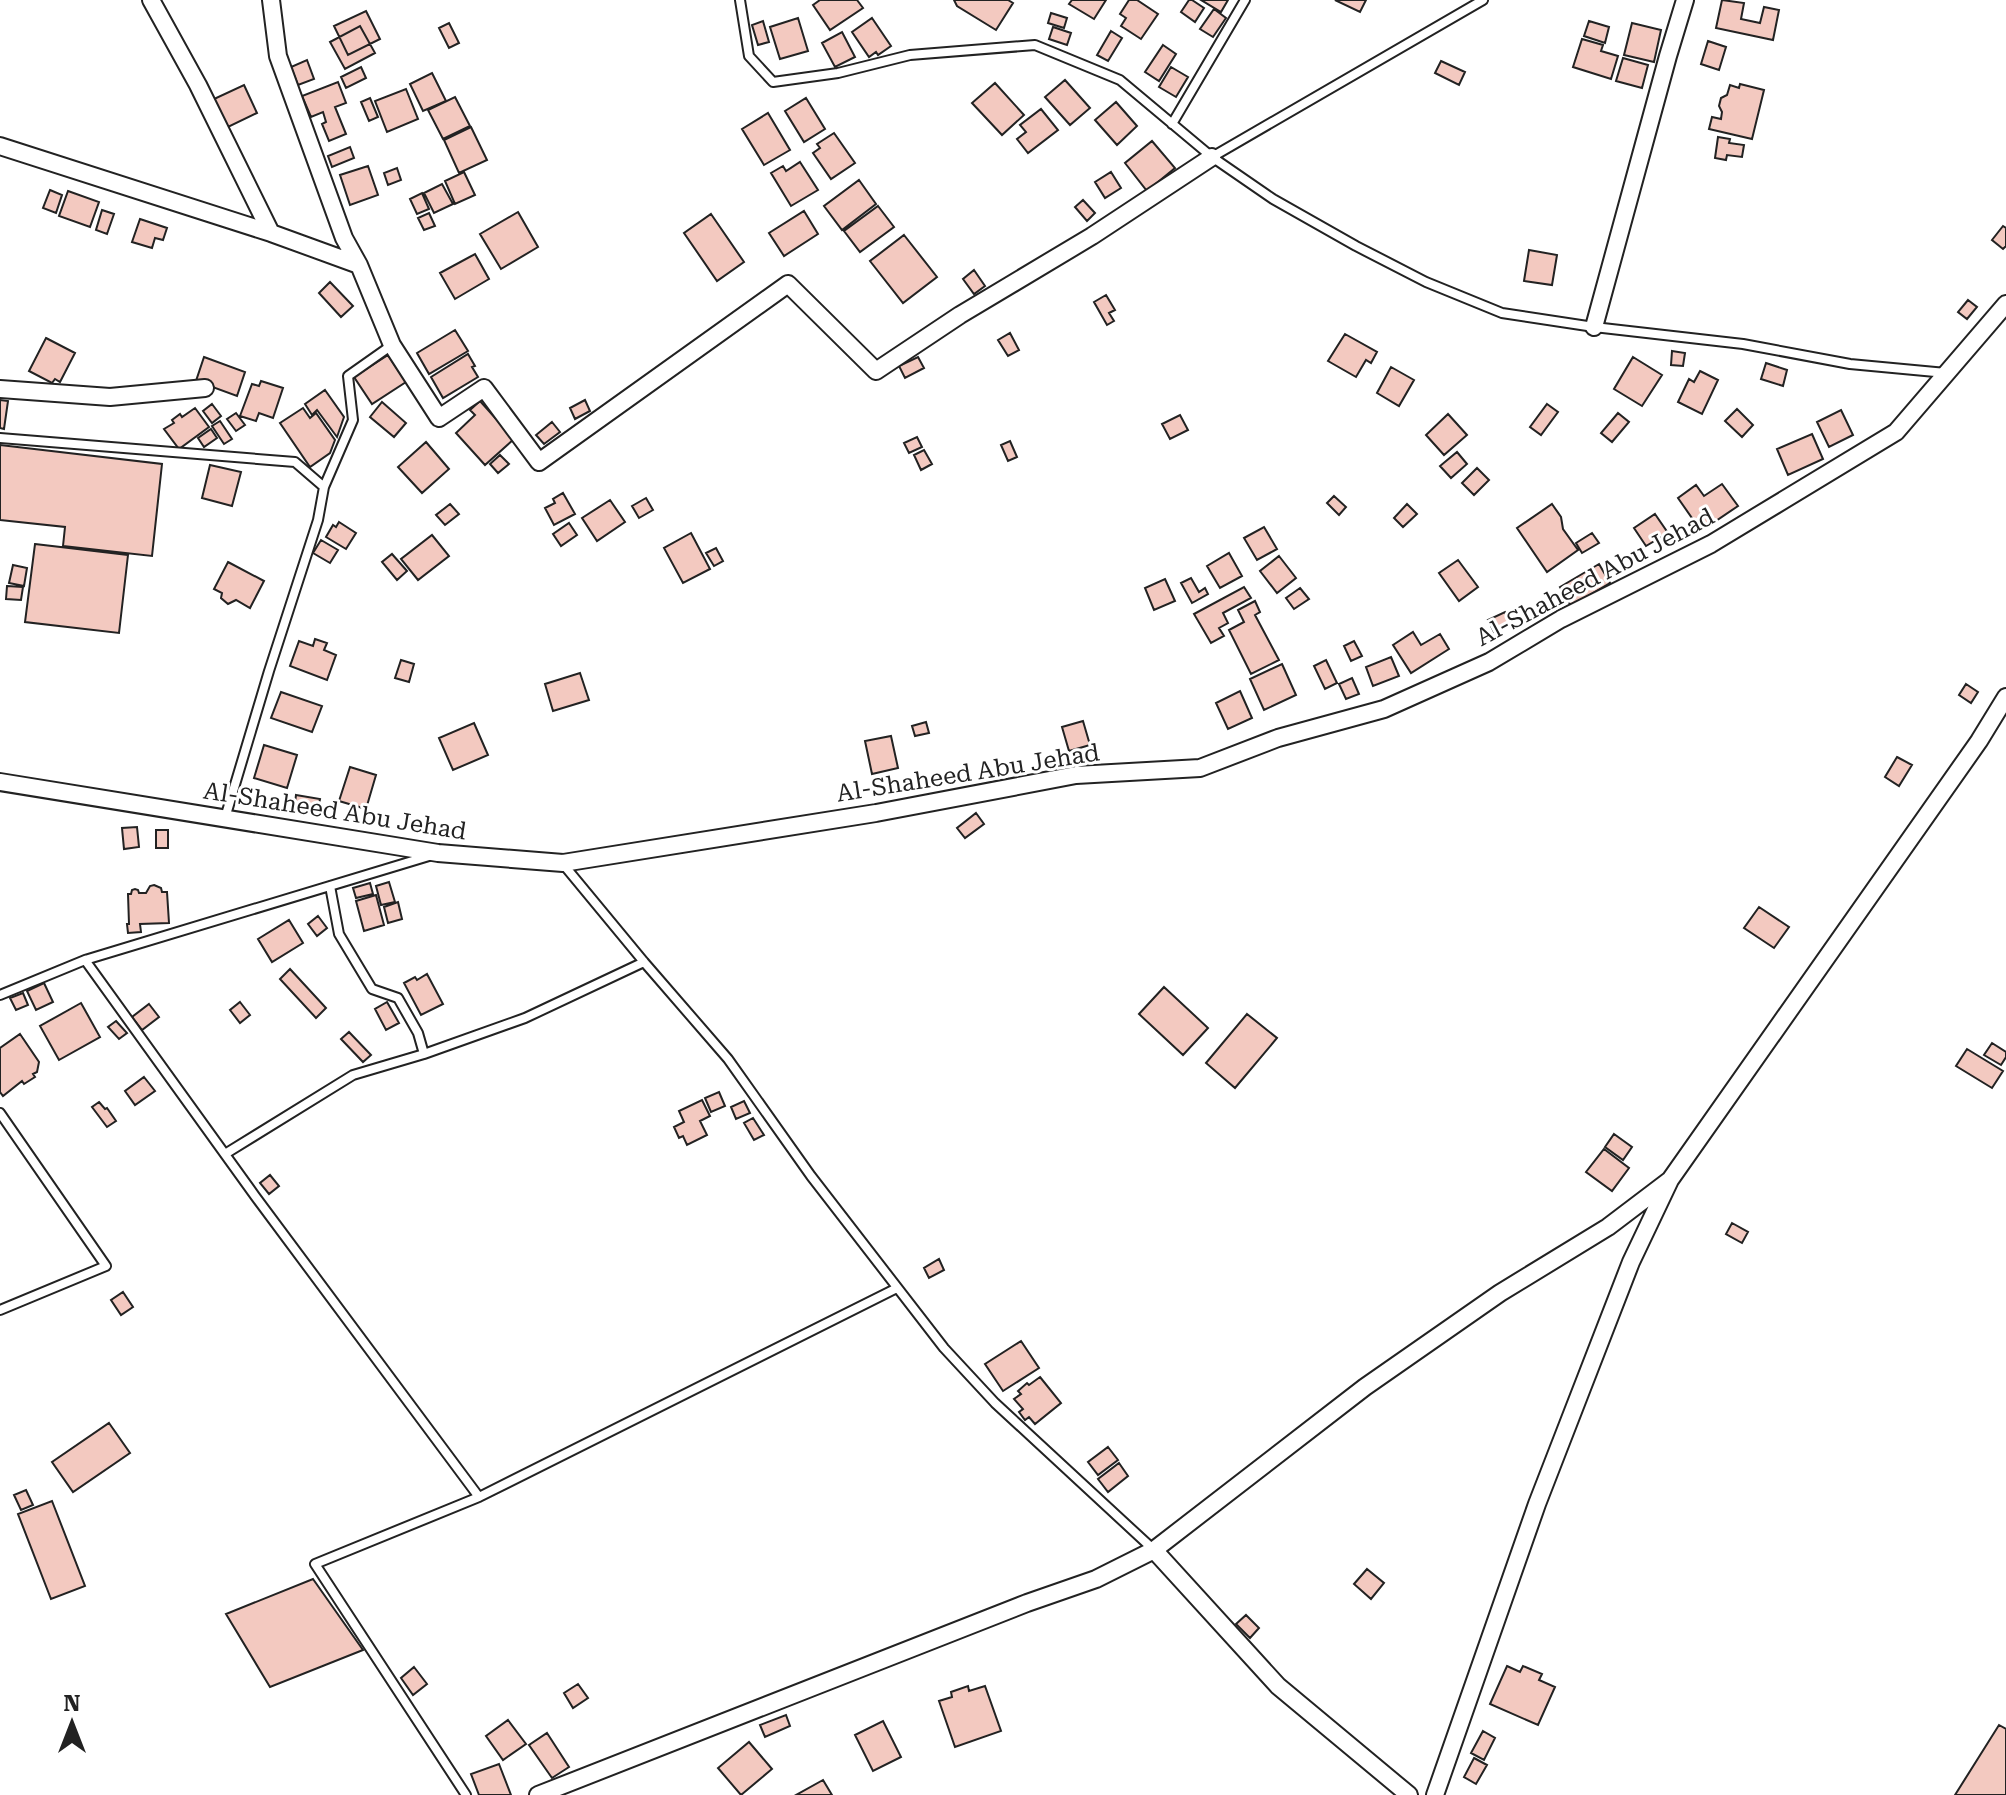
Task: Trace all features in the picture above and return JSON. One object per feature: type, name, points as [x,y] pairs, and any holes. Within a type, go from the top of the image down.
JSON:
[{"type":"street","points":[[151,0],[198,85],[271,233]]},
{"type":"street","points":[[271,0],[278,56],[344,238],[359,265],[392,345],[439,418],[484,388],[539,462],[788,284],[876,371],[1212,157]]},
{"type":"street","points":[[1594,327],[1685,0]]},
{"type":"street","points":[[0,146],[271,233],[359,265]]},
{"type":"street","name":"Al-Shaheed Abu Jehad","points":[[0,782],[438,853],[563,863],[876,813],[1076,775],[1200,768],[1278,738],[1384,709],[1489,662],[1561,619],[1711,544],[1896,432],[2006,304]]},
{"type":"street","points":[[0,389],[110,397],[205,388]]},
{"type":"street","points":[[1435,1795],[1543,1489],[1631,1262],[1670,1180],[1979,741],[2006,697]]},
{"type":"street","points":[[538,1795],[1027,1603],[1096,1579],[1154,1550],[1365,1387],[1500,1293],[1608,1227],[1670,1180]]},
{"type":"street","points":[[1154,1550],[1278,1686],[1409,1795]]},
{"type":"lane","points":[[740,0],[749,56],[773,82],[838,73],[910,55],[1035,45],[1120,80],[1212,157],[1273,199],[1426,282],[1502,313],[1743,344],[1850,364],[1947,373]]},
{"type":"lane","points":[[1172,124],[1245,0]]},
{"type":"lane","points":[[1212,157],[1483,0]]},
{"type":"lane","points":[[225,819],[318,520],[324,487],[353,420],[348,376],[392,345]]},
{"type":"lane","points":[[0,438],[295,462],[324,487]]},
{"type":"lane","points":[[0,995],[85,960],[438,853]]},
{"type":"lane","points":[[563,863],[728,1059],[811,1176],[944,1348],[995,1403],[1154,1550]]},
{"type":"lane","points":[[330,886],[339,934],[372,989],[398,998],[418,1033],[424,1054]]},
{"type":"lane","points":[[85,960],[479,1497]]},
{"type":"lane","points":[[225,1154],[353,1075],[424,1054],[525,1018],[644,962]]},
{"type":"lane","points":[[0,1113],[106,1266],[0,1310]]},
{"type":"lane","points":[[466,1795],[315,1564],[479,1497],[897,1288]]},
{"type":"building","points":[[820,0],[857,0],[863,8],[830,30],[813,5]]},
{"type":"building","points":[[954,0],[1008,0],[1013,3],[996,30],[957,6]]},
{"type":"building","points":[[1072,0],[1106,0],[1094,19],[1069,4]]},
{"type":"building","points":[[1129,0],[1137,0],[1158,14],[1141,39],[1121,26],[1126,18],[1120,14]]},
{"type":"building","points":[[1189,0],[1204,8],[1195,22],[1181,12]]},
{"type":"building","points":[[1201,0],[1228,0],[1221,12]]},
{"type":"building","points":[[1335,0],[1366,0],[1360,12]]},
{"type":"building","points":[[1722,0],[1744,3],[1741,19],[1760,23],[1764,7],[1779,10],[1773,40],[1716,28]]},
{"type":"building","points":[[1214,9],[1226,18],[1213,37],[1200,29]]},
{"type":"building","points":[[366,11],[380,39],[348,55],[334,26]]},
{"type":"building","points":[[1051,13],[1067,18],[1064,28],[1048,23]]},
{"type":"building","points":[[798,18],[808,51],[780,59],[770,27]]},
{"type":"building","points":[[872,18],[891,46],[869,57],[852,32]]},
{"type":"building","points":[[763,21],[769,42],[758,45],[752,25]]},
{"type":"building","points":[[1589,21],[1609,27],[1605,43],[1584,36]]},
{"type":"building","points":[[449,23],[459,43],[449,48],[439,28]]},
{"type":"building","points":[[1632,23],[1661,30],[1654,62],[1624,55]]},
{"type":"building","points":[[360,26],[375,53],[345,69],[330,42]]},
{"type":"building","points":[[1053,27],[1071,33],[1067,45],[1049,39]]},
{"type":"building","points":[[1111,31],[1122,38],[1108,61],[1097,55]]},
{"type":"building","points":[[842,32],[855,57],[835,67],[822,43]]},
{"type":"building","points":[[1582,39],[1603,45],[1601,51],[1618,56],[1611,79],[1573,67]]},
{"type":"building","points":[[1708,41],[1726,47],[1719,70],[1701,64]]},
{"type":"building","points":[[1163,45],[1176,54],[1159,81],[1145,72]]},
{"type":"building","points":[[1623,58],[1648,65],[1642,88],[1616,81]]},
{"type":"building","points":[[307,60],[314,79],[298,85],[291,67]]},
{"type":"building","points":[[1441,61],[1465,72],[1459,85],[1435,73]]},
{"type":"building","points":[[361,67],[366,78],[346,88],[341,77]]},
{"type":"building","points":[[1171,67],[1188,77],[1176,97],[1159,87]]},
{"type":"building","points":[[432,73],[446,101],[423,111],[410,84]]},
{"type":"building","points":[[1065,80],[1090,108],[1070,125],[1045,97]]},
{"type":"building","points":[[338,82],[346,103],[335,107],[346,134],[329,141],[322,124],[326,122],[323,112],[311,117],[302,96]]},
{"type":"building","points":[[995,83],[1024,115],[1002,135],[972,103]]},
{"type":"building","points":[[1740,84],[1764,90],[1752,139],[1709,129],[1712,117],[1721,119],[1721,98],[1727,95],[1730,85],[1739,88]]},
{"type":"building","points":[[244,85],[257,113],[228,127],[214,99]]},
{"type":"building","points":[[406,89],[418,119],[387,132],[375,101]]},
{"type":"building","points":[[455,97],[470,126],[443,139],[428,110]]},
{"type":"building","points":[[370,98],[378,117],[369,121],[361,102]]},
{"type":"building","points":[[806,98],[825,129],[804,142],[785,111]]},
{"type":"building","points":[[1116,102],[1137,126],[1117,145],[1095,120]]},
{"type":"building","points":[[1041,109],[1058,130],[1028,153],[1017,139],[1026,132],[1020,125]]},
{"type":"building","points":[[768,113],[790,150],[764,165],[742,129]]},
{"type":"building","points":[[471,127],[487,160],[459,173],[444,140]]},
{"type":"building","points":[[834,133],[855,163],[831,179],[813,153],[820,148],[817,144]]},
{"type":"building","points":[[1718,137],[1730,139],[1729,143],[1744,145],[1742,157],[1727,155],[1726,160],[1715,158]]},
{"type":"building","points":[[1152,141],[1175,168],[1147,191],[1125,163]]},
{"type":"building","points":[[350,147],[354,158],[332,167],[328,156]]},
{"type":"building","points":[[800,162],[818,190],[791,206],[771,173],[783,166],[786,171]]},
{"type":"building","points":[[368,166],[378,195],[350,205],[340,175]]},
{"type":"building","points":[[397,168],[401,180],[388,185],[384,173]]},
{"type":"building","points":[[464,172],[475,195],[455,204],[445,181]]},
{"type":"building","points":[[1111,172],[1121,188],[1105,198],[1095,182]]},
{"type":"building","points":[[859,180],[876,204],[842,230],[824,206]]},
{"type":"building","points":[[442,184],[453,204],[434,213],[424,193]]},
{"type":"building","points":[[50,190],[62,195],[56,213],[43,208]]},
{"type":"building","points":[[68,191],[99,202],[90,227],[59,216]]},
{"type":"building","points":[[422,193],[429,209],[417,214],[410,199]]},
{"type":"building","points":[[1083,200],[1095,213],[1087,221],[1075,207]]},
{"type":"building","points":[[878,206],[894,227],[860,252],[844,231]]},
{"type":"building","points":[[102,210],[114,214],[107,234],[96,230]]},
{"type":"building","points":[[804,211],[818,234],[784,256],[769,233]]},
{"type":"building","points":[[518,212],[538,247],[501,269],[480,234]]},
{"type":"building","points":[[429,213],[435,226],[424,230],[418,218]]},
{"type":"building","points":[[711,214],[744,262],[717,281],[684,233]]},
{"type":"building","points":[[140,219],[167,228],[163,240],[155,238],[152,248],[132,242]]},
{"type":"building","points":[[2003,226],[2006,228],[2006,246],[2003,249],[1992,240]]},
{"type":"building","points":[[904,235],[937,277],[903,303],[870,261]]},
{"type":"building","points":[[1529,250],[1557,255],[1552,285],[1524,281]]},
{"type":"building","points":[[475,254],[489,279],[455,299],[440,273]]},
{"type":"building","points":[[974,270],[985,286],[974,294],[963,279]]},
{"type":"building","points":[[330,282],[353,306],[341,317],[319,293]]},
{"type":"building","points":[[1106,295],[1115,310],[1109,313],[1114,321],[1107,325],[1094,302]]},
{"type":"building","points":[[1968,300],[1977,307],[1967,319],[1958,312]]},
{"type":"building","points":[[455,330],[468,351],[429,374],[417,353]]},
{"type":"building","points":[[1010,333],[1019,350],[1008,356],[998,340]]},
{"type":"building","points":[[1345,334],[1377,352],[1371,363],[1366,360],[1356,377],[1328,361]]},
{"type":"building","points":[[46,338],[75,353],[60,382],[55,379],[52,383],[29,371]]},
{"type":"building","points":[[1672,351],[1685,353],[1683,366],[1671,365]]},
{"type":"building","points":[[468,354],[478,377],[443,398],[431,377]]},
{"type":"building","points":[[388,355],[406,382],[372,404],[354,377]]},
{"type":"building","points":[[204,357],[245,372],[237,396],[196,381]]},
{"type":"building","points":[[918,357],[924,368],[905,378],[899,366]]},
{"type":"building","points":[[1633,357],[1662,375],[1642,406],[1614,389]]},
{"type":"building","points":[[1766,363],[1787,370],[1783,386],[1761,379]]},
{"type":"building","points":[[1391,367],[1414,380],[1399,406],[1377,393]]},
{"type":"building","points":[[1700,371],[1718,380],[1702,414],[1678,402],[1689,379],[1694,382]]},
{"type":"building","points":[[261,381],[283,388],[273,418],[259,413],[256,421],[240,416],[252,384],[259,386]]},
{"type":"building","points":[[325,390],[344,417],[337,437],[317,410],[312,415],[305,404]]},
{"type":"building","points":[[0,400],[8,401],[4,429],[0,428]]},
{"type":"building","points":[[585,400],[590,411],[575,419],[570,408]]},
{"type":"building","points":[[480,401],[514,439],[485,465],[456,433],[475,415],[470,410]]},
{"type":"building","points":[[382,402],[406,423],[394,437],[370,417]]},
{"type":"building","points":[[212,404],[221,416],[212,423],[203,411]]},
{"type":"building","points":[[1547,404],[1558,412],[1541,435],[1530,427]]},
{"type":"building","points":[[195,408],[209,427],[179,449],[164,429],[174,423],[172,420],[180,414],[182,417]]},
{"type":"building","points":[[303,408],[310,418],[316,413],[335,440],[330,453],[310,467],[280,423]]},
{"type":"building","points":[[1737,409],[1753,425],[1742,437],[1725,421]]},
{"type":"building","points":[[1841,410],[1853,435],[1829,447],[1817,422]]},
{"type":"building","points":[[236,413],[245,425],[236,431],[227,419]]},
{"type":"building","points":[[1618,413],[1629,422],[1612,442],[1601,433]]},
{"type":"building","points":[[1448,414],[1467,435],[1444,455],[1426,435]]},
{"type":"building","points":[[1180,415],[1188,430],[1170,439],[1162,424]]},
{"type":"building","points":[[220,421],[232,439],[224,444],[212,426]]},
{"type":"building","points":[[552,422],[560,432],[544,444],[536,435]]},
{"type":"building","points":[[211,429],[217,438],[204,447],[198,438]]},
{"type":"building","points":[[1812,434],[1823,459],[1788,475],[1777,449]]},
{"type":"building","points":[[917,437],[922,447],[909,453],[904,443]]},
{"type":"building","points":[[1010,441],[1017,457],[1008,461],[1001,445]]},
{"type":"building","points":[[426,442],[449,469],[422,493],[398,467]]},
{"type":"building","points":[[0,445],[162,464],[152,556],[63,546],[65,527],[0,520]]},
{"type":"building","points":[[924,450],[932,464],[921,470],[914,455]]},
{"type":"building","points":[[1457,452],[1467,464],[1451,478],[1440,466]]},
{"type":"building","points":[[500,455],[509,464],[498,473],[490,464]]},
{"type":"building","points":[[210,465],[241,472],[232,506],[202,498]]},
{"type":"building","points":[[1477,468],[1489,480],[1474,495],[1462,483]]},
{"type":"building","points":[[1722,484],[1738,506],[1701,531],[1678,498],[1696,485],[1704,496]]},
{"type":"building","points":[[563,493],[575,514],[554,525],[545,508],[555,503],[553,499]]},
{"type":"building","points":[[1334,496],[1346,507],[1339,515],[1327,503]]},
{"type":"building","points":[[646,498],[653,510],[639,518],[632,506]]},
{"type":"building","points":[[610,500],[625,522],[597,541],[582,518]]},
{"type":"building","points":[[450,504],[459,514],[445,525],[436,515]]},
{"type":"building","points":[[1407,504],[1417,514],[1403,527],[1394,518]]},
{"type":"building","points":[[1552,504],[1561,517],[1563,529],[1578,550],[1547,572],[1517,528]]},
{"type":"building","points":[[1655,514],[1668,533],[1646,546],[1634,528]]},
{"type":"building","points":[[339,522],[356,533],[346,549],[326,537],[333,525],[336,527]]},
{"type":"building","points":[[569,523],[577,535],[561,546],[553,534]]},
{"type":"building","points":[[1264,527],[1277,549],[1257,560],[1244,538]]},
{"type":"building","points":[[691,533],[710,569],[683,583],[664,548]]},
{"type":"building","points":[[1592,533],[1599,543],[1582,553],[1576,543]]},
{"type":"building","points":[[432,535],[449,556],[418,580],[401,559]]},
{"type":"building","points":[[321,540],[338,550],[330,563],[313,553]]},
{"type":"building","points":[[35,544],[128,555],[119,633],[25,622]]},
{"type":"building","points":[[716,548],[723,561],[714,566],[706,553]]},
{"type":"building","points":[[1229,553],[1242,576],[1220,588],[1207,566]]},
{"type":"building","points":[[392,554],[407,571],[397,580],[382,562]]},
{"type":"building","points":[[1279,556],[1296,578],[1277,593],[1260,571]]},
{"type":"building","points":[[1458,560],[1478,587],[1459,601],[1439,573]]},
{"type":"building","points":[[228,562],[264,581],[250,608],[236,600],[228,604],[221,598],[222,593],[214,589]]},
{"type":"building","points":[[1599,564],[1610,583],[1571,606],[1560,587]]},
{"type":"building","points":[[13,565],[27,568],[24,586],[9,583]]},
{"type":"building","points":[[1191,578],[1199,592],[1205,588],[1208,594],[1192,603],[1181,583]]},
{"type":"building","points":[[1165,579],[1175,601],[1154,610],[1145,588]]},
{"type":"building","points":[[7,586],[23,587],[21,600],[6,599]]},
{"type":"building","points":[[1244,587],[1251,598],[1223,613],[1228,623],[1219,628],[1224,636],[1211,643],[1194,614]]},
{"type":"building","points":[[1300,588],[1309,599],[1294,609],[1286,598]]},
{"type":"building","points":[[1255,601],[1260,612],[1255,615],[1279,660],[1251,674],[1229,630],[1244,622],[1238,610]]},
{"type":"building","points":[[1505,612],[1510,624],[1494,632],[1488,620]]},
{"type":"building","points":[[1413,632],[1421,645],[1440,634],[1449,649],[1411,673],[1393,645]]},
{"type":"building","points":[[315,639],[327,643],[324,650],[336,655],[327,680],[290,666],[299,641],[313,646]]},
{"type":"building","points":[[1354,641],[1362,656],[1351,661],[1344,646]]},
{"type":"building","points":[[1391,657],[1399,676],[1373,686],[1366,667]]},
{"type":"building","points":[[401,660],[414,664],[409,682],[395,678]]},
{"type":"building","points":[[1326,660],[1337,683],[1325,689],[1314,666]]},
{"type":"building","points":[[1282,664],[1296,695],[1264,710],[1250,679]]},
{"type":"building","points":[[580,673],[589,700],[553,711],[545,684]]},
{"type":"building","points":[[1352,678],[1359,694],[1346,699],[1339,684]]},
{"type":"building","points":[[1966,684],[1978,692],[1971,703],[1959,695]]},
{"type":"building","points":[[1240,691],[1252,718],[1228,729],[1216,703]]},
{"type":"building","points":[[281,692],[322,706],[312,732],[271,718]]},
{"type":"building","points":[[1083,721],[1090,745],[1069,751],[1062,727]]},
{"type":"building","points":[[926,722],[929,733],[915,736],[912,726]]},
{"type":"building","points":[[474,723],[488,755],[453,770],[439,738]]},
{"type":"building","points":[[891,736],[898,768],[872,774],[865,741]]},
{"type":"building","points":[[264,745],[297,755],[287,788],[254,778]]},
{"type":"building","points":[[1897,757],[1912,765],[1899,786],[1885,777]]},
{"type":"building","points":[[350,767],[376,775],[366,809],[339,801]]},
{"type":"building","points":[[296,795],[320,799],[317,815],[294,811]]},
{"type":"building","points":[[976,813],[984,824],[965,838],[957,828]]},
{"type":"building","points":[[137,827],[139,847],[124,849],[122,828]]},
{"type":"building","points":[[156,830],[168,830],[168,848],[156,848]]},
{"type":"building","points":[[389,882],[395,902],[381,905],[376,886]]},
{"type":"building","points":[[370,883],[373,894],[356,898],[353,888]]},
{"type":"building","points":[[154,885],[167,892],[169,923],[140,924],[141,932],[128,933],[128,894],[135,889],[146,893]]},
{"type":"building","points":[[376,895],[384,925],[364,931],[356,901]]},
{"type":"building","points":[[398,902],[402,919],[388,923],[384,907]]},
{"type":"building","points":[[1759,907],[1789,927],[1774,948],[1744,928]]},
{"type":"building","points":[[318,916],[327,928],[317,936],[308,924]]},
{"type":"building","points":[[289,920],[303,943],[272,962],[258,939]]},
{"type":"building","points":[[290,969],[326,1008],[316,1018],[280,979]]},
{"type":"building","points":[[427,974],[443,1004],[421,1015],[404,983]]},
{"type":"building","points":[[44,983],[53,1002],[36,1010],[27,991]]},
{"type":"building","points":[[1164,987],[1208,1028],[1183,1055],[1139,1014]]},
{"type":"building","points":[[23,993],[28,1005],[16,1010],[10,998]]},
{"type":"building","points":[[240,1002],[250,1015],[240,1023],[230,1010]]},
{"type":"building","points":[[387,1002],[399,1023],[386,1030],[375,1009]]},
{"type":"building","points":[[81,1003],[100,1037],[59,1060],[40,1026]]},
{"type":"building","points":[[149,1004],[159,1017],[142,1030],[132,1017]]},
{"type":"building","points":[[1247,1014],[1277,1038],[1235,1088],[1206,1063]]},
{"type":"building","points":[[116,1021],[127,1033],[119,1039],[108,1027]]},
{"type":"building","points":[[349,1032],[371,1055],[363,1062],[341,1039]]},
{"type":"building","points":[[20,1034],[39,1062],[37,1072],[33,1074],[35,1077],[24,1084],[22,1081],[3,1096],[0,1092],[0,1048]]},
{"type":"building","points":[[1992,1043],[2006,1052],[2001,1065],[1984,1055]]},
{"type":"building","points":[[1967,1049],[2003,1071],[1992,1088],[1956,1066]]},
{"type":"building","points":[[144,1077],[155,1091],[135,1105],[125,1091]]},
{"type":"building","points":[[719,1092],[725,1106],[711,1112],[705,1098]]},
{"type":"building","points":[[702,1100],[710,1116],[700,1121],[707,1135],[687,1145],[674,1127],[684,1122],[679,1111]]},
{"type":"building","points":[[744,1101],[750,1113],[736,1119],[731,1107]]},
{"type":"building","points":[[99,1102],[116,1121],[107,1127],[92,1107]]},
{"type":"building","points":[[753,1118],[764,1135],[754,1140],[744,1123]]},
{"type":"building","points":[[1614,1134],[1632,1147],[1623,1160],[1605,1147]]},
{"type":"building","points":[[1604,1149],[1629,1168],[1612,1191],[1586,1172]]},
{"type":"building","points":[[270,1175],[279,1186],[269,1194],[260,1183]]},
{"type":"building","points":[[1732,1223],[1748,1232],[1742,1243],[1726,1234]]},
{"type":"building","points":[[939,1259],[944,1270],[929,1278],[924,1268]]},
{"type":"building","points":[[123,1292],[133,1307],[121,1315],[111,1300]]},
{"type":"building","points":[[1021,1341],[1039,1368],[1003,1391],[985,1364]]},
{"type":"building","points":[[1040,1377],[1061,1403],[1035,1424],[1029,1417],[1025,1420],[1019,1412],[1023,1409],[1014,1399],[1027,1383],[1029,1385]]},
{"type":"building","points":[[109,1423],[130,1453],[73,1492],[52,1462]]},
{"type":"building","points":[[1108,1447],[1118,1460],[1098,1475],[1088,1462]]},
{"type":"building","points":[[1119,1463],[1128,1476],[1108,1492],[1098,1479]]},
{"type":"building","points":[[26,1490],[33,1505],[21,1510],[14,1495]]},
{"type":"building","points":[[52,1501],[85,1586],[51,1599],[18,1514]]},
{"type":"building","points":[[1367,1569],[1384,1583],[1371,1599],[1354,1584]]},
{"type":"building","points":[[313,1579],[363,1650],[270,1687],[226,1614]]},
{"type":"building","points":[[1246,1615],[1259,1628],[1250,1638],[1236,1624]]},
{"type":"building","points":[[1507,1666],[1520,1672],[1523,1666],[1542,1674],[1539,1680],[1555,1687],[1538,1725],[1490,1704]]},
{"type":"building","points":[[414,1667],[427,1684],[413,1695],[401,1678]]},
{"type":"building","points":[[578,1684],[588,1698],[573,1708],[564,1693]]},
{"type":"building","points":[[968,1686],[969,1691],[985,1686],[1001,1731],[955,1747],[939,1701],[952,1697],[951,1692]]},
{"type":"building","points":[[786,1715],[790,1726],[765,1737],[760,1725]]},
{"type":"building","points":[[508,1720],[526,1744],[503,1760],[486,1736]]},
{"type":"building","points":[[883,1721],[901,1757],[873,1771],[855,1735]]},
{"type":"building","points":[[1999,1725],[2006,1729],[2006,1795],[1955,1795]]},
{"type":"building","points":[[1483,1731],[1495,1738],[1484,1760],[1471,1753]]},
{"type":"building","points":[[547,1733],[569,1767],[552,1778],[529,1745]]},
{"type":"building","points":[[749,1742],[772,1769],[741,1795],[718,1768]]},
{"type":"building","points":[[1474,1758],[1487,1765],[1476,1784],[1464,1777]]},
{"type":"building","points":[[499,1764],[511,1795],[479,1795],[471,1774]]},
{"type":"building","points":[[823,1780],[832,1795],[796,1795]]}]
